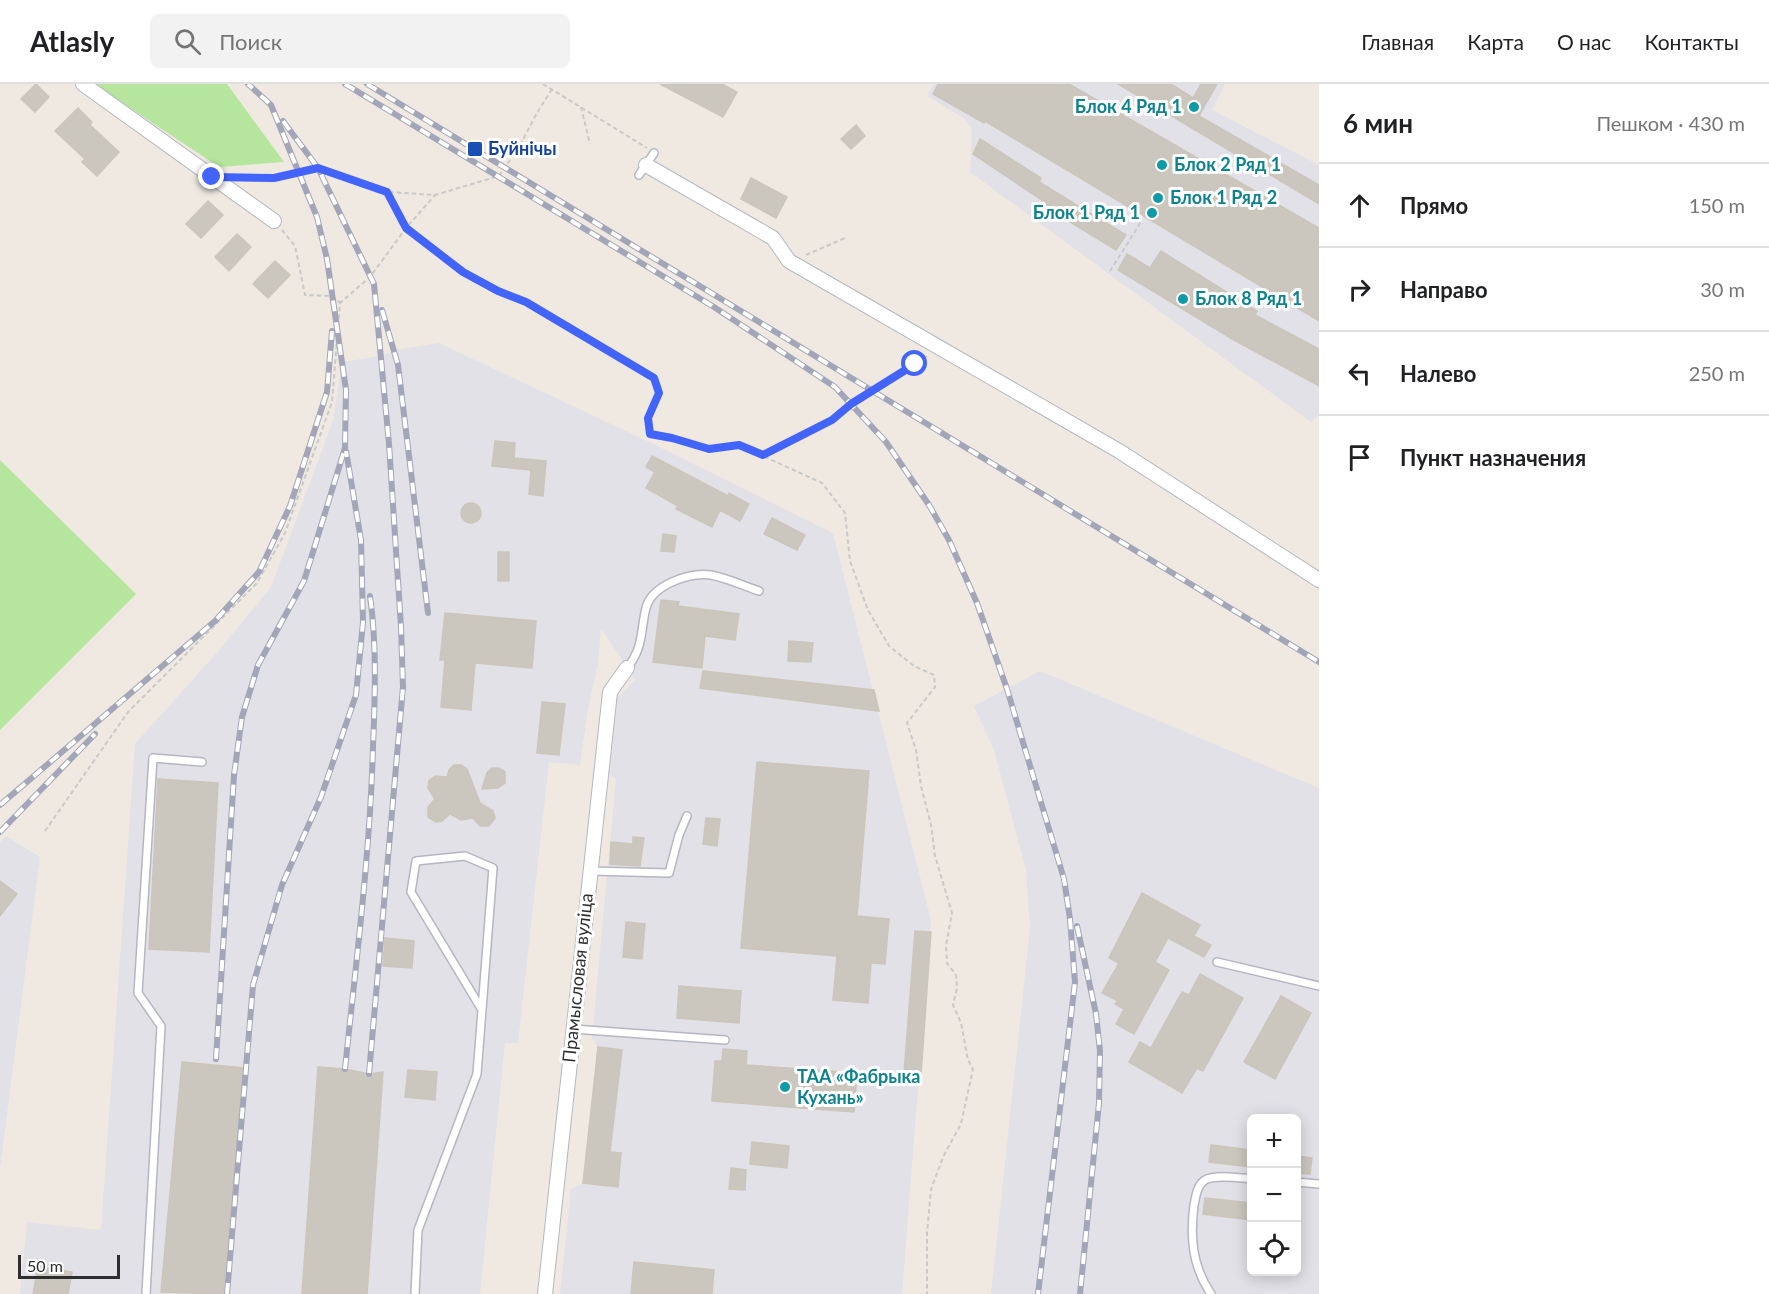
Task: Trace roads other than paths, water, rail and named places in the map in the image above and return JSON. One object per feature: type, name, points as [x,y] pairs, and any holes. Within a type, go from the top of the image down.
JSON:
[{"type":"street","points":[[83,84],[274,221]]},
{"type":"street","points":[[642,170],[772,238],[789,261],[1119,451],[1319,580]]},
{"type":"street","name":"Прамысловая вуліца","points":[[545,1294],[610,692],[627,668]]},
{"type":"lane","points":[[642,170],[654,153]]},
{"type":"lane","points":[[627,668],[639,652],[646,607],[650,597],[658,590],[682,579],[710,575],[759,591]]},
{"type":"lane","points":[[146,1294],[161,1026],[138,993],[153,758],[202,762]]},
{"type":"lane","points":[[590,871],[669,873],[679,835],[687,816]]},
{"type":"lane","points":[[414,1294],[418,1230],[477,1074],[482,1010],[493,868],[465,856],[416,861],[411,892],[482,1010]]},
{"type":"lane","points":[[1217,962],[1319,986]]},
{"type":"lane","points":[[573,1029],[725,1040]]},
{"type":"lane","points":[[1211,1294],[1203,1282],[1192,1248],[1191,1229],[1198,1188],[1203,1181],[1210,1178],[1247,1179]]},
{"type":"lane","points":[[1301,1182],[1319,1184]]},
{"type":"railway","points":[[216,1059],[234,775],[242,717],[258,665],[304,581],[345,448],[346,390],[327,259],[317,217],[271,105],[248,84]]},
{"type":"railway","points":[[345,84],[714,307],[835,387],[886,442],[929,505],[949,540],[977,603],[1007,689],[1064,879],[1070,919],[1075,982],[1038,1294]]},
{"type":"railway","points":[[367,84],[1319,662]]},
{"type":"railway","points":[[283,121],[318,168],[374,284],[389,444],[403,687],[369,1074]]},
{"type":"railway","points":[[382,310],[398,365],[428,613]]},
{"type":"railway","points":[[0,805],[215,621],[259,572],[290,506],[327,392],[332,331]]},
{"type":"railway","points":[[227,1294],[253,985],[282,885],[321,797],[356,695],[363,622],[361,540],[346,451]]},
{"type":"railway","points":[[345,1069],[369,828],[375,671],[370,596]]},
{"type":"railway","points":[[0,832],[95,734]]},
{"type":"railway","points":[[1077,926],[1096,1014],[1100,1051],[1099,1103],[1080,1294]]},
{"type":"place","name":"Блок 4 Ряд 1","points":[[1194,107]]},
{"type":"place","name":"Буйнічы","points":[[475,149]]},
{"type":"place","name":"Блок 2 Ряд 1","points":[[1162,165]]},
{"type":"place","name":"Блок 1 Ряд 2","points":[[1158,198]]},
{"type":"place","name":"Блок 1 Ряд 1","points":[[1152,213]]},
{"type":"place","name":"Блок 8 Ряд 1","points":[[1183,299]]},
{"type":"place","name":"ТАА «Фабрыка Кухань»","points":[[785,1087]]}]
